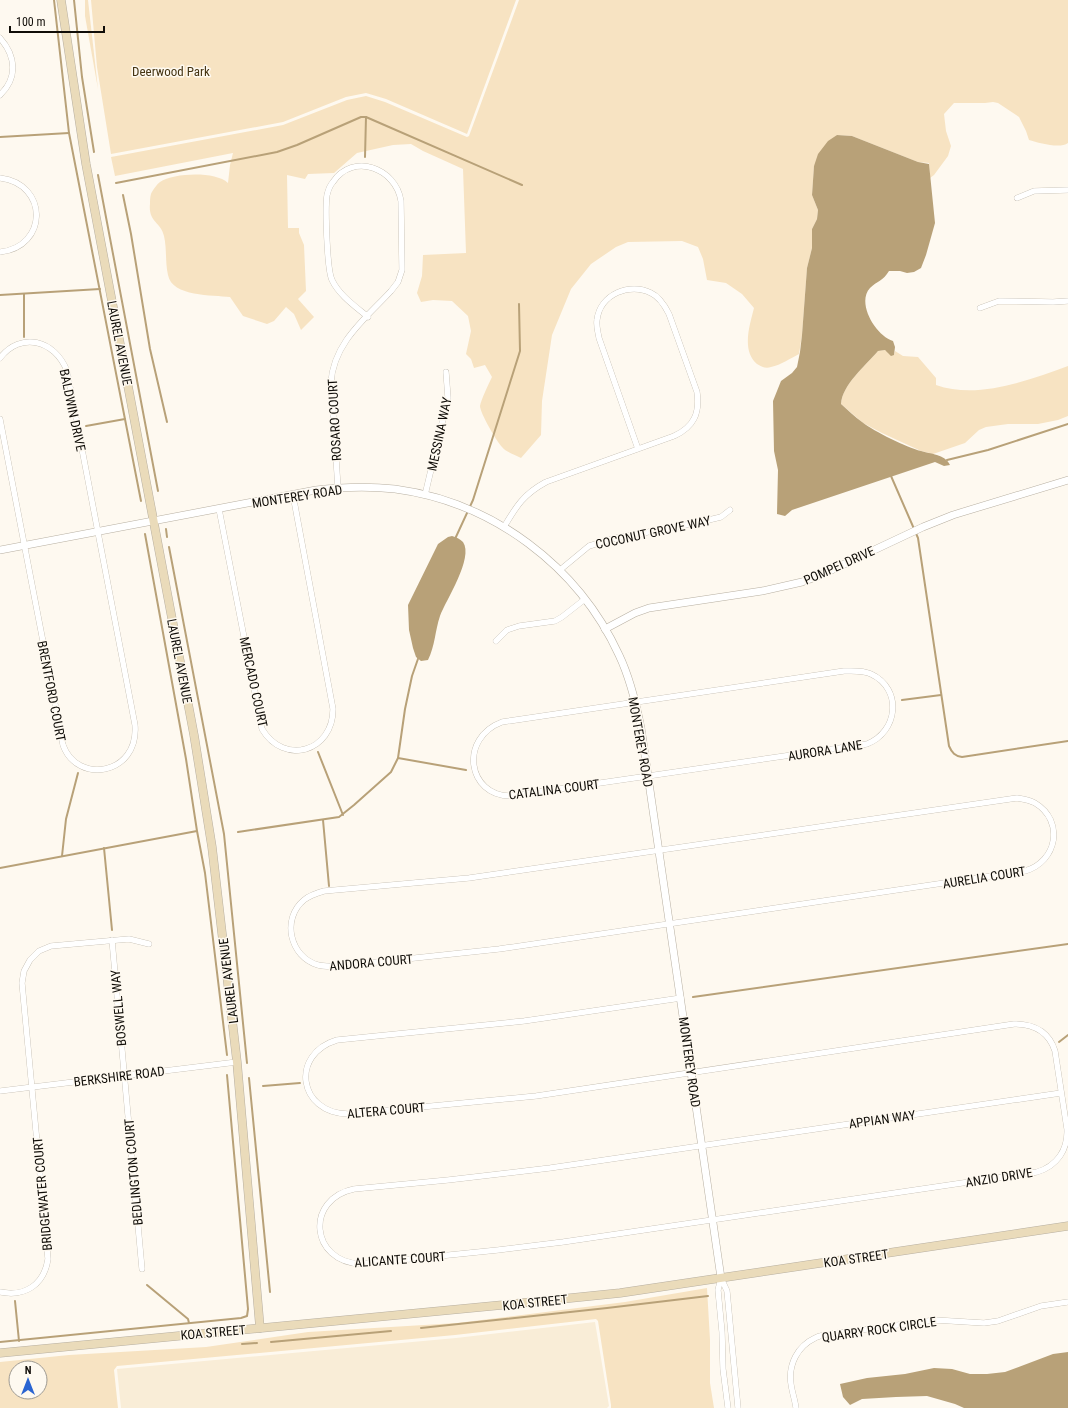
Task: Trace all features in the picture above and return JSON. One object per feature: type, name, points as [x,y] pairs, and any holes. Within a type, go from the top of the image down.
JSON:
[{"type":"main road","name":"LAUREL AVENUE","points":[[62,0],[86,166],[194,735],[212,847],[238,1062],[260,1328]]},
{"type":"main road","name":"KOA STREET","points":[[0,1353],[620,1293],[1068,1226]]},
{"type":"street","points":[[0,38],[10,52],[13,71],[9,84],[0,95]]},
{"type":"street","name":"ROSARO COURT","points":[[338,488],[331,389],[332,371],[335,359],[341,347],[368,317],[395,287],[400,277],[403,262],[401,201],[398,190],[394,182],[388,176],[374,168],[359,166],[339,175],[333,181],[327,195],[328,266],[331,278],[336,288],[368,317]]},
{"type":"street","points":[[0,178],[18,183],[30,192],[35,204],[36,217],[33,231],[25,242],[19,247],[0,252]]},
{"type":"street","points":[[1017,198],[1034,191],[1068,190]]},
{"type":"street","points":[[504,526],[518,503],[533,489],[546,482],[638,449],[674,436],[685,430],[694,420],[698,398],[697,392],[669,314],[664,305],[653,293],[633,288],[625,289],[608,298],[602,305],[599,312],[597,328],[603,352],[638,449]]},
{"type":"street","points":[[980,308],[999,301],[1068,301]]},
{"type":"street","name":"BALDWIN DRIVE","points":[[0,358],[7,350],[15,345],[34,342],[52,349],[64,363],[67,371],[98,531]]},
{"type":"street","name":"MESSINA WAY","points":[[425,495],[448,398],[446,372]]},
{"type":"street","points":[[0,419],[24,545]]},
{"type":"street","name":"POMPEI DRIVE","points":[[605,629],[635,613],[656,606],[762,591],[792,585],[821,575],[923,527],[962,511],[1068,480]]},
{"type":"street","name":"MONTEREY ROAD","points":[[0,550],[293,495],[338,488],[376,487],[425,495],[464,507],[504,526],[560,570],[585,599],[605,629],[628,677],[636,703],[681,998],[721,1278]]},
{"type":"street","name":"MERCADO COURT","points":[[219,509],[262,728],[274,744],[290,749],[302,750],[316,745],[327,734],[332,720],[333,708],[293,495]]},
{"type":"street","name":"COCONUT GROVE WAY","points":[[560,570],[589,546],[616,538],[696,524],[721,517],[730,510]]},
{"type":"street","name":"BRENTFORD COURT","points":[[24,545],[64,749],[70,757],[80,765],[96,770],[104,769],[120,763],[127,756],[132,748],[135,731],[98,531]]},
{"type":"street","points":[[496,641],[507,630],[519,626],[554,621],[562,617],[585,599]]},
{"type":"street","name":"AURORA LANE","points":[[636,703],[854,671],[866,672],[881,681],[888,689],[892,700],[891,717],[887,728],[878,738],[867,744],[648,777]]},
{"type":"street","name":"CATALINA COURT","points":[[636,703],[497,724],[483,734],[478,740],[474,752],[474,766],[479,779],[486,787],[496,793],[507,796],[648,777]]},
{"type":"street","name":"AURELIA COURT","points":[[659,851],[1017,798],[1031,801],[1040,807],[1049,817],[1053,828],[1053,843],[1046,857],[1040,865],[1025,871],[670,924]]},
{"type":"street","name":"ANDORA COURT","points":[[659,851],[469,878],[324,891],[308,897],[298,906],[292,919],[292,934],[296,948],[304,957],[315,964],[331,966],[499,949],[670,924]]},
{"type":"street","name":"BRIDGEWATER COURT","points":[[0,1292],[17,1294],[32,1288],[45,1271],[48,1259],[22,983],[26,965],[39,951],[51,946],[129,939],[149,944]]},
{"type":"street","name":"BOSWELL WAY","points":[[112,940],[124,1075]]},
{"type":"street","name":"ALTERA COURT","points":[[681,998],[524,1021],[337,1040],[324,1045],[314,1054],[308,1067],[306,1080],[309,1091],[321,1106],[328,1111],[338,1114],[348,1114],[536,1096],[691,1072]]},
{"type":"street","name":"ANZIO DRIVE","points":[[691,1072],[1014,1024],[1024,1024],[1041,1031],[1051,1043],[1055,1052],[1067,1129],[1066,1143],[1059,1158],[1053,1164],[1042,1170],[713,1220]]},
{"type":"street","name":"BERKSHIRE ROAD","points":[[0,1091],[238,1062]]},
{"type":"street","name":"BEDLINGTON COURT","points":[[124,1075],[142,1269]]},
{"type":"street","name":"APPIAN WAY","points":[[702,1146],[1061,1093]]},
{"type":"street","name":"ALICANTE COURT","points":[[702,1146],[495,1175],[346,1190],[334,1196],[326,1206],[320,1221],[321,1234],[328,1250],[338,1258],[352,1263],[361,1264],[520,1247],[713,1220]]},
{"type":"street","points":[[721,1278],[718,1290],[722,1332],[723,1369],[728,1408]]},
{"type":"street","points":[[721,1278],[727,1291],[738,1408]]},
{"type":"street","name":"QUARRY ROCK CIRCLE","points":[[796,1408],[791,1383],[791,1369],[795,1357],[804,1344],[817,1337],[935,1320],[984,1323],[998,1321],[1041,1306],[1068,1302]]},
{"type":"shaded area","points":[[837,135],[852,136],[918,162],[929,164],[935,223],[921,268],[914,272],[907,273],[900,271],[889,271],[870,288],[866,294],[865,302],[870,318],[880,333],[893,341],[895,347],[894,355],[891,356],[885,350],[878,351],[850,383],[842,397],[841,404],[859,420],[891,439],[921,451],[937,455],[948,461],[950,465],[944,466],[935,462],[792,510],[785,516],[777,514],[778,470],[774,451],[773,401],[781,381],[792,373],[797,367],[802,335],[807,268],[812,248],[812,229],[817,219],[818,210],[812,195],[814,166],[818,154],[828,141]]},
{"type":"shaded area","points":[[452,536],[463,542],[465,558],[458,579],[440,616],[434,644],[428,660],[421,661],[416,657],[413,648],[409,630],[408,605],[438,544]]},
{"type":"shaded area","points":[[595,1322],[609,1406],[607,1408],[121,1408],[117,1369],[456,1338]]},
{"type":"shaded area","points":[[1068,1352],[1068,1408],[964,1408],[927,1396],[862,1399],[850,1405],[843,1397],[840,1384],[867,1378],[905,1374],[934,1368],[952,1369],[970,1374],[1005,1372],[1053,1354]]},
{"type":"green space","points":[[85,0],[88,0],[98,89],[85,16]]},
{"type":"green space","name":"Deerwood Park","points":[[91,0],[516,0],[467,134],[386,99],[366,93],[346,97],[283,122],[111,154],[97,67]]},
{"type":"green space","points":[[519,0],[1068,0],[1068,143],[1064,145],[1055,145],[1029,140],[1019,117],[998,103],[954,103],[944,114],[946,131],[951,146],[948,156],[930,178],[929,163],[918,162],[852,136],[837,135],[814,166],[812,195],[818,210],[817,219],[812,229],[812,248],[807,268],[802,335],[799,354],[769,368],[757,364],[752,359],[749,352],[748,337],[754,308],[742,294],[726,283],[707,280],[703,259],[698,247],[682,241],[628,242],[616,247],[591,264],[571,289],[552,335],[542,401],[541,435],[521,458],[508,452],[502,447],[489,427],[481,410],[480,406],[482,400],[492,377],[485,365],[474,368],[471,359],[466,354],[471,331],[468,316],[452,301],[433,300],[421,302],[417,293],[422,276],[423,255],[466,253],[463,169],[411,144],[393,145],[357,153],[334,173],[308,174],[305,179],[287,175],[288,228],[299,228],[299,233],[304,245],[306,291],[298,299],[314,317],[301,330],[294,314],[286,307],[274,321],[267,324],[243,316],[230,297],[194,294],[177,287],[171,282],[167,270],[164,236],[151,215],[150,196],[160,182],[184,175],[204,175],[222,179],[228,183],[233,153],[115,176],[111,157],[283,125],[347,100],[366,96],[385,102],[467,137],[469,136]]},
{"type":"green space","points":[[885,350],[894,355],[895,351],[903,356],[918,357],[936,378],[936,385],[952,389],[986,389],[1003,386],[1037,377],[1068,366],[1068,416],[1058,420],[1038,424],[1008,424],[986,427],[979,430],[965,443],[933,454],[921,451],[863,423],[841,404],[842,397],[855,376],[878,351]]},
{"type":"green space","points":[[707,1288],[710,1340],[710,1383],[714,1408],[611,1408],[598,1321],[596,1319],[455,1335],[117,1366],[114,1370],[118,1408],[0,1408],[0,1362],[8,1361],[8,1400],[48,1400],[48,1360],[20,1360],[69,1355],[206,1347],[308,1332],[457,1323],[625,1302]]},
{"type":"waterway","points":[[54,0],[69,133],[141,501]]},
{"type":"waterway","points":[[74,0],[82,77],[94,152]]},
{"type":"waterway","points":[[116,183],[277,152],[297,145],[361,117],[366,117],[522,185]]},
{"type":"waterway","points":[[365,157],[366,117]]},
{"type":"waterway","points":[[0,137],[69,133]]},
{"type":"waterway","points":[[98,175],[158,491]]},
{"type":"waterway","points":[[123,195],[150,349],[167,422]]},
{"type":"waterway","points":[[0,295],[100,289]]},
{"type":"waterway","points":[[24,294],[24,337]]},
{"type":"waterway","points":[[455,539],[473,500],[520,351],[519,304]]},
{"type":"waterway","points":[[86,426],[125,419]]},
{"type":"waterway","points":[[947,460],[988,450],[1068,424]]},
{"type":"waterway","points":[[891,476],[918,538],[949,746],[951,751],[957,756],[962,757],[1068,741]]},
{"type":"waterway","points":[[166,529],[167,537]]},
{"type":"waterway","points":[[145,534],[205,873],[227,1055]]},
{"type":"waterway","points":[[169,547],[224,834],[247,1063]]},
{"type":"waterway","points":[[238,832],[339,817],[391,772],[398,758],[405,709],[412,676],[419,656]]},
{"type":"waterway","points":[[902,700],[941,695]]},
{"type":"waterway","points":[[318,752],[343,815]]},
{"type":"waterway","points":[[398,758],[466,770]]},
{"type":"waterway","points":[[62,856],[66,819],[78,773]]},
{"type":"waterway","points":[[323,820],[329,886]]},
{"type":"waterway","points":[[0,868],[197,831]]},
{"type":"waterway","points":[[104,848],[112,930]]},
{"type":"waterway","points":[[693,997],[1068,944]]},
{"type":"waterway","points":[[1059,1042],[1068,1035]]},
{"type":"waterway","points":[[0,1342],[241,1318],[247,1316],[248,1309],[227,1075]]},
{"type":"waterway","points":[[249,1078],[270,1292]]},
{"type":"waterway","points":[[263,1086],[300,1083]]},
{"type":"waterway","points":[[147,1285],[188,1319],[189,1323]]},
{"type":"waterway","points":[[421,1328],[708,1296]]},
{"type":"waterway","points":[[15,1301],[19,1341]]},
{"type":"waterway","points":[[271,1342],[391,1331]]},
{"type":"waterway","points":[[242,1344],[257,1343]]}]
